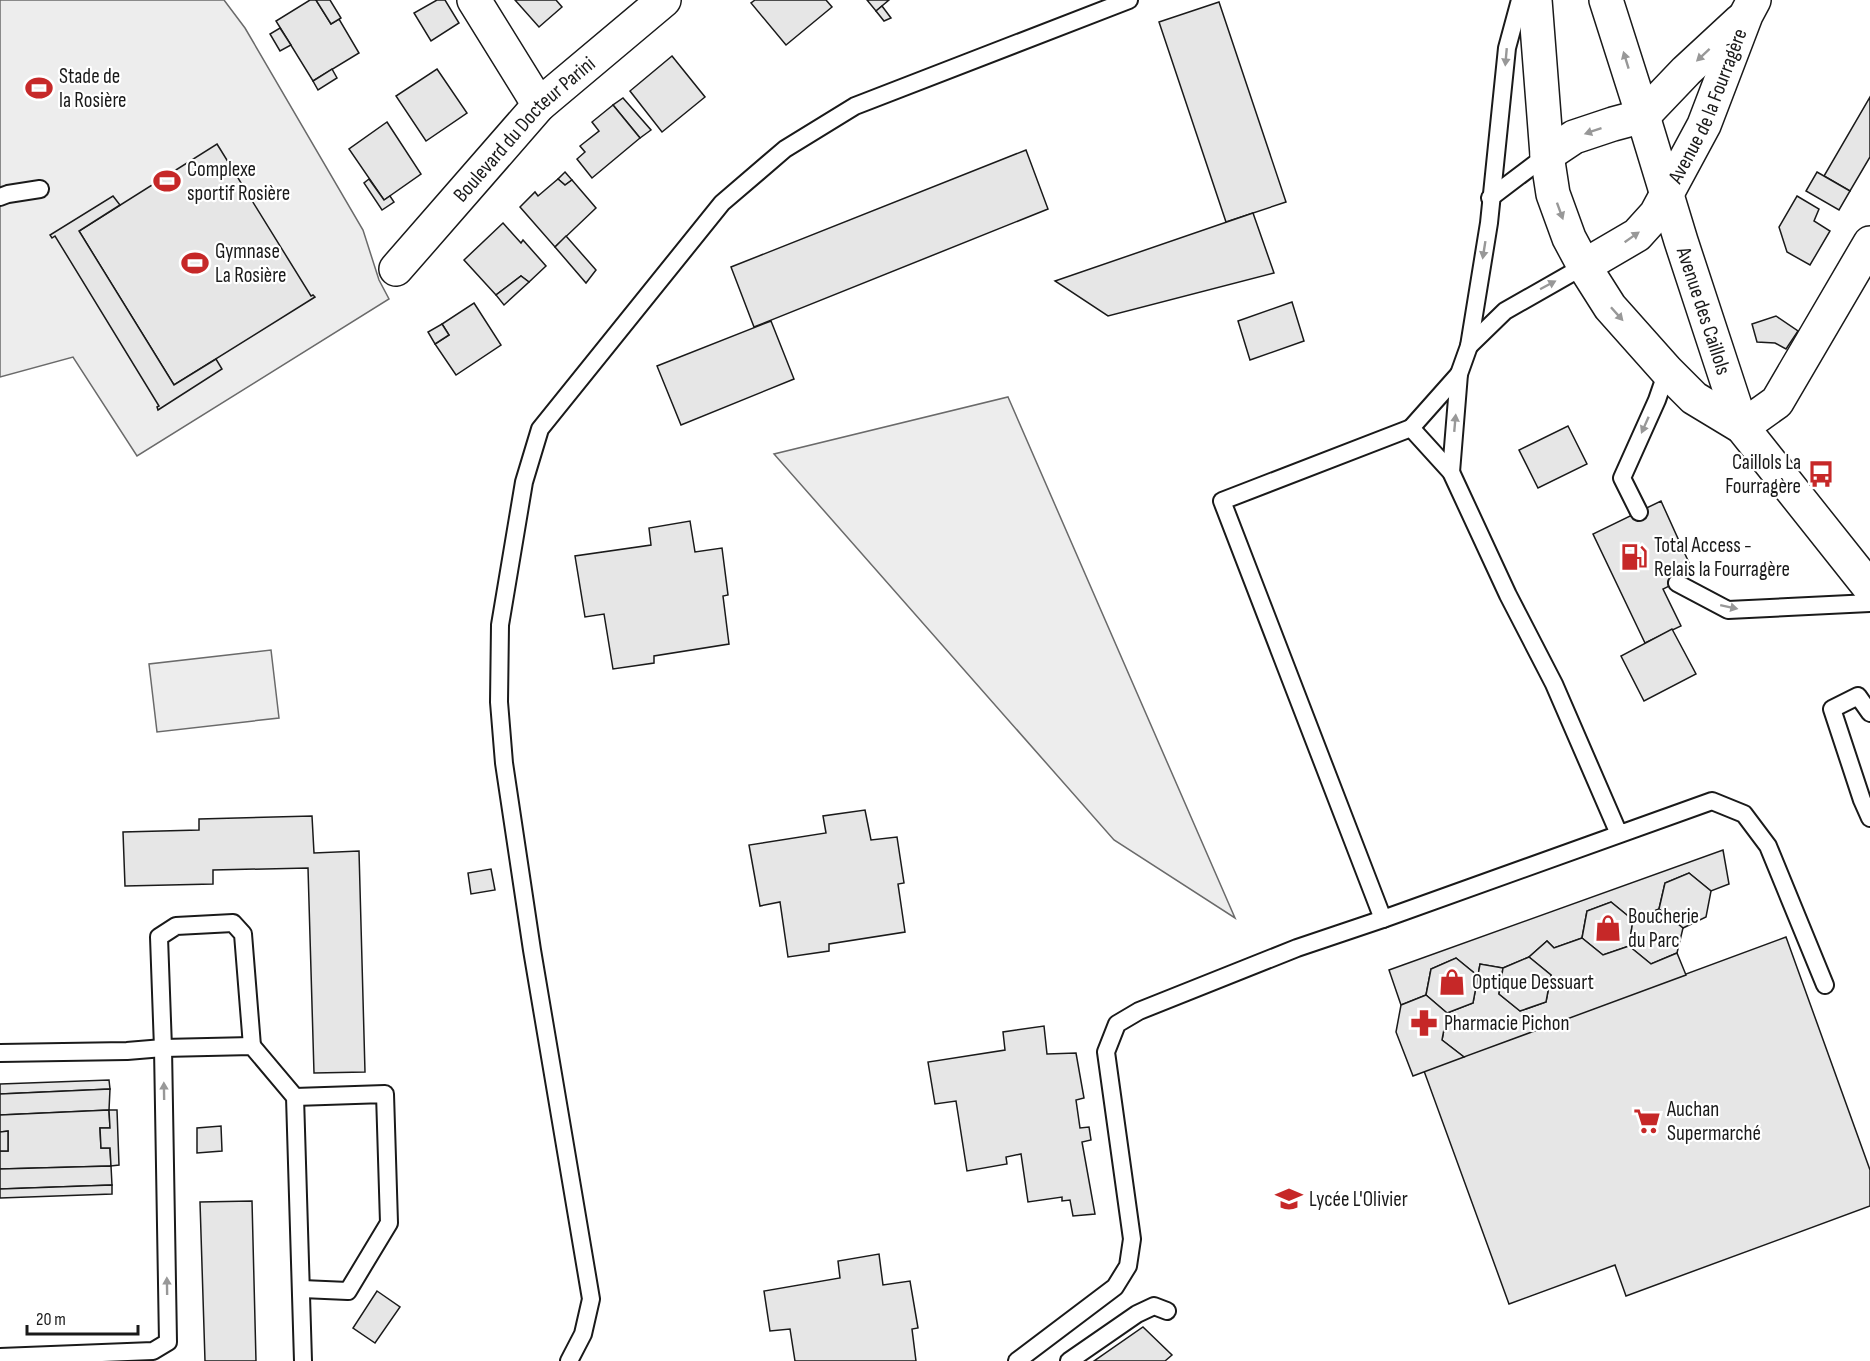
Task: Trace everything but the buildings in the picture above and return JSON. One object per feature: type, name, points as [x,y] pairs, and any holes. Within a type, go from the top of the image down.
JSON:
[{"type":"street","points":[[474,0],[539,105]]},
{"type":"street","name":"Boulevard du Docteur Parini","points":[[396,269],[539,105],[664,0]]},
{"type":"street","points":[[1535,0],[1547,154],[1574,137],[1643,116],[1606,0]]},
{"type":"street","name":"Avenue de la Fourragère","points":[[1643,116],[1750,8]]},
{"type":"street","name":"Avenue de la Fourragère","points":[[1584,266],[1636,235],[1656,214],[1704,125],[1750,8]]},
{"type":"street","name":"Avenue des Caillols","points":[[1643,116],[1681,242],[1742,427],[1870,588]]},
{"type":"street","name":"Avenue des Caillols","points":[[1547,154],[1553,194],[1569,238],[1610,307],[1694,398],[1742,427]]},
{"type":"street","points":[[1742,427],[1777,402],[1870,243]]},
{"type":"lane","points":[[569,1361],[583,1334],[591,1299],[532,950],[504,763],[499,702],[500,625],[524,482],[540,429],[722,203],[785,149],[855,106],[1129,0]]},
{"type":"lane","points":[[1451,472],[1459,374],[1469,346],[1489,223],[1507,48],[1520,0]]},
{"type":"lane","points":[[1490,198],[1547,154]]},
{"type":"lane","points":[[0,197],[40,189]]},
{"type":"lane","points":[[1469,346],[1505,311],[1584,266]]},
{"type":"lane","points":[[1639,512],[1622,478],[1657,400],[1667,371]]},
{"type":"lane","points":[[1383,919],[1222,501],[1412,428],[1459,374]]},
{"type":"lane","points":[[1412,428],[1451,472],[1508,595],[1554,684],[1619,834]]},
{"type":"lane","points":[[1677,583],[1728,610],[1870,603]]},
{"type":"lane","points":[[1870,713],[1858,696],[1832,709],[1870,818]]},
{"type":"lane","points":[[1017,1361],[1115,1287],[1128,1266],[1132,1239],[1106,1052],[1117,1024],[1139,1011],[1276,957],[1712,801],[1744,814],[1768,846],[1825,985]]},
{"type":"lane","points":[[0,1357],[32,1359],[153,1351],[168,1342],[159,937],[176,926],[233,922],[243,934],[252,1046],[295,1097],[303,1361]]},
{"type":"lane","points":[[0,1053],[252,1046]]},
{"type":"lane","points":[[295,1097],[385,1094],[389,1223],[348,1291],[302,1289]]},
{"type":"lane","points":[[1069,1361],[1137,1314],[1154,1306],[1167,1311]]},
{"type":"shaded area","name":"Complexe sportif Rosière","points":[[0,0],[224,0],[245,28],[363,230],[379,280],[389,299],[137,456],[73,357],[0,377]]},
{"type":"shaded area","points":[[1008,397],[1235,918],[1114,840],[774,454]]},
{"type":"shaded area","points":[[271,650],[279,718],[157,732],[149,664]]},
{"type":"place","name":"Stade de la Rosière","points":[[39,88]]},
{"type":"place","name":"Complexe sportif Rosière","points":[[167,181]]},
{"type":"place","name":"Gymnase La Rosière","points":[[195,263]]},
{"type":"place","name":"Caillols La Fourragère","points":[[1821,474]]},
{"type":"place","name":"Total Access - Relais la Fourragère","points":[[1634,557]]},
{"type":"place","name":"Boucherie du Parc","points":[[1608,928]]},
{"type":"place","name":"Optique Dessuart","points":[[1452,982]]},
{"type":"place","name":"Pharmacie Pichon","points":[[1424,1023]]},
{"type":"place","name":"Auchan Supermarché","points":[[1647,1121]]},
{"type":"place","name":"Lycée L'Olivier","points":[[1289,1199]]}]
